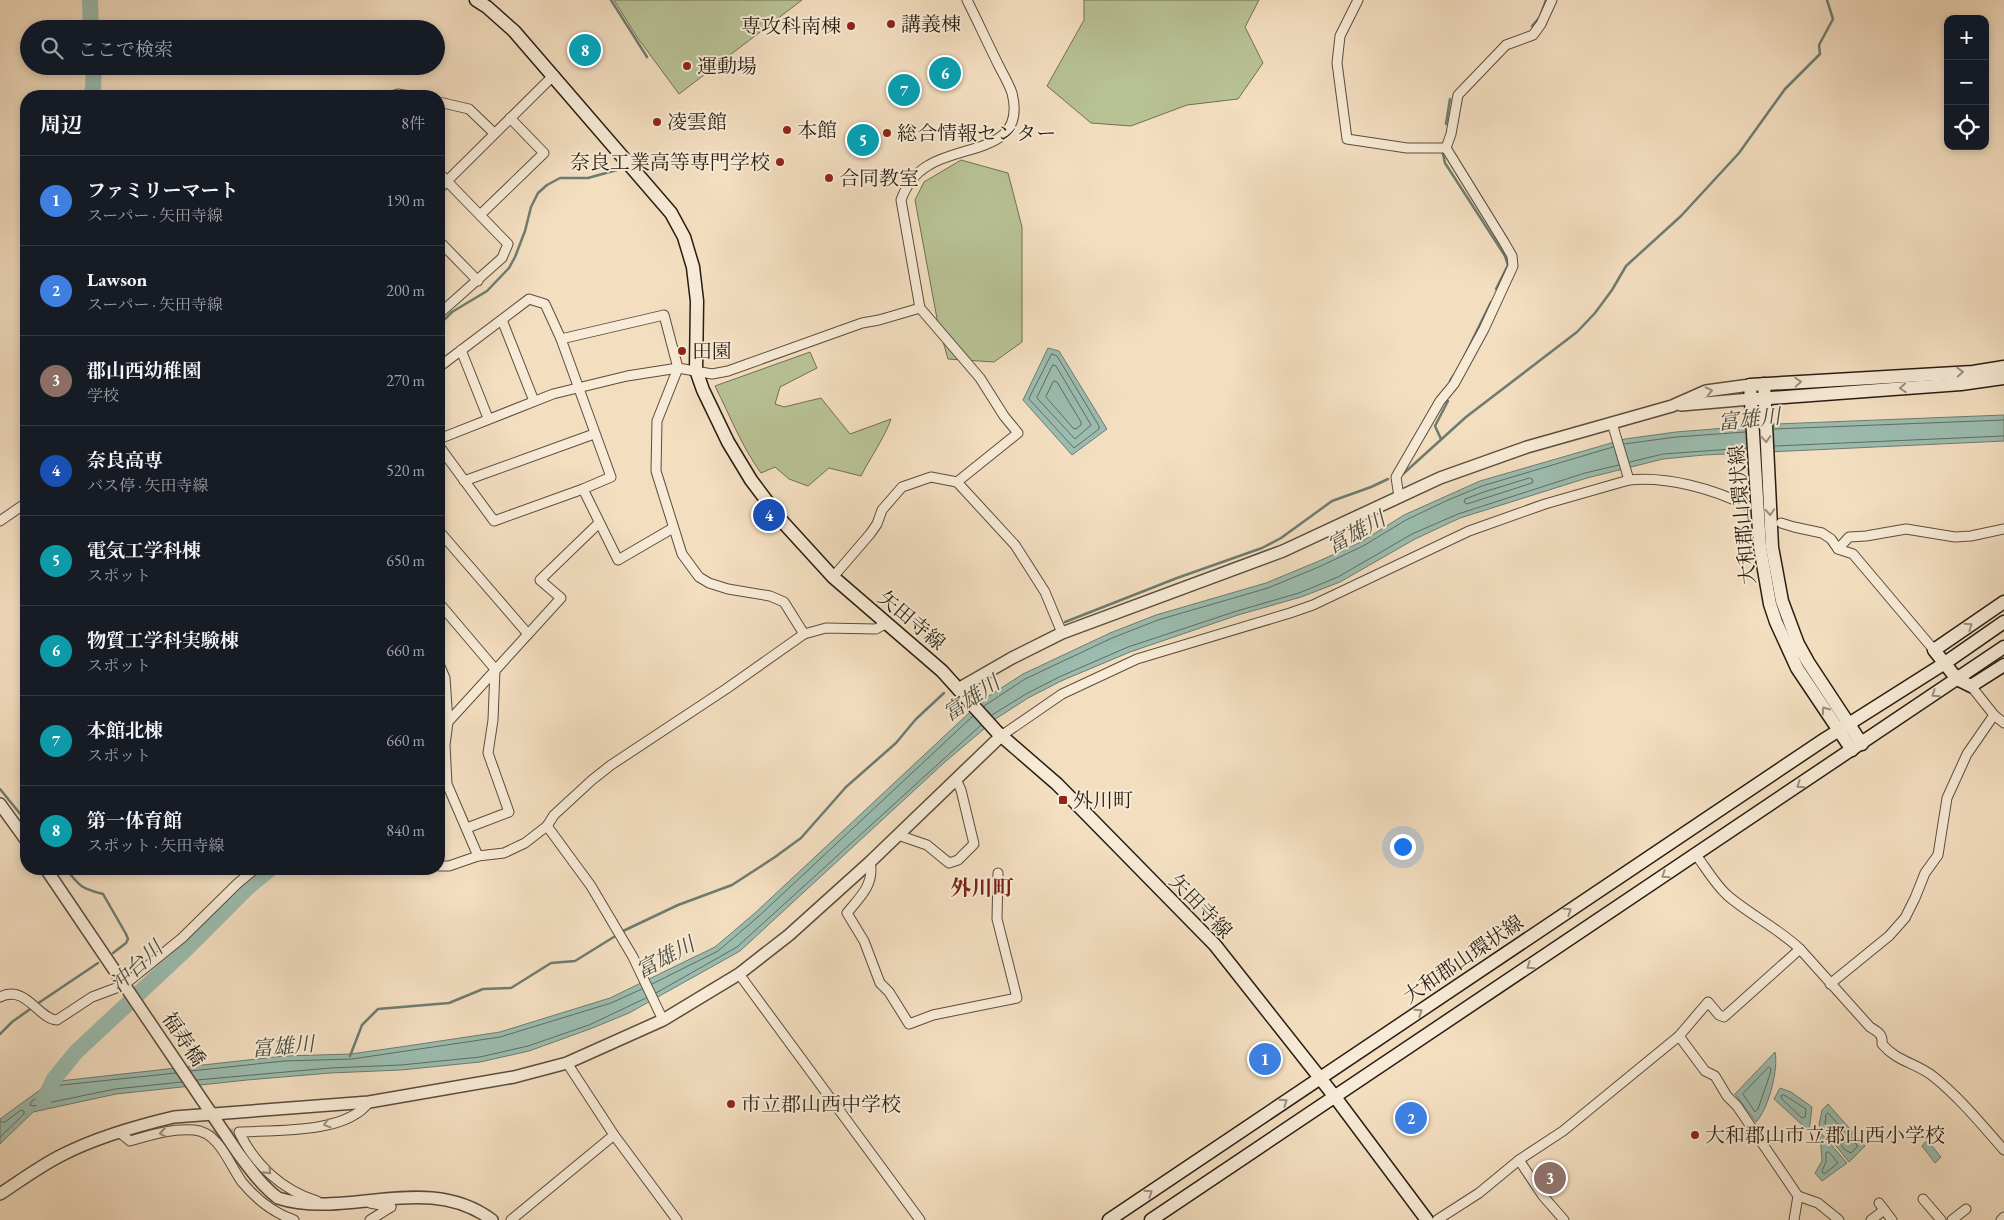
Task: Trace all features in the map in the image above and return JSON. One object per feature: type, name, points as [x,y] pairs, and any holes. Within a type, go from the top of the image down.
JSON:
[{"type":"main road","name":"矢田寺線","points":[[476,0],[487,7],[514,31],[657,194],[671,213],[684,237],[693,267],[697,301],[696,370],[703,390],[728,442],[751,480],[782,520],[833,577],[942,671],[999,734],[1057,784],[1215,945],[1335,1096],[1427,1220]]},
{"type":"main road","points":[[1750,385],[1973,372],[2004,367]]},
{"type":"main road","points":[[1751,399],[1961,384],[2004,378]]},
{"type":"main road","name":"大和郡山環状線","points":[[1758,415],[1764,398],[1764,384]]},
{"type":"main road","name":"大和郡山環状線","points":[[1750,385],[1751,399],[1758,415],[1761,463],[1760,547],[1770,604],[1779,629],[1798,668],[1844,727],[1857,747]]},
{"type":"main road","points":[[2004,602],[1934,650],[1957,679],[1971,686],[2004,664]]},
{"type":"main road","name":"大和郡山環状線","points":[[1108,1220],[2004,622]]},
{"type":"main road","points":[[1151,1220],[2004,647]]},
{"type":"street","points":[[957,482],[1018,433],[1004,416],[980,378],[920,308],[901,200],[907,185],[928,166],[948,156],[995,141],[1008,132],[1013,121],[1014,111],[1011,92],[967,0]]},
{"type":"street","points":[[1358,0],[1340,36],[1337,63],[1348,138],[1407,148],[1446,148]]},
{"type":"street","points":[[1446,148],[1451,134],[1458,95],[1506,45],[1533,35],[1541,24],[1552,0]]},
{"type":"street","points":[[445,308],[502,258],[508,244],[447,181],[554,75]]},
{"type":"street","points":[[445,103],[469,109],[494,133]]},
{"type":"street","points":[[480,215],[544,153],[510,118]]},
{"type":"street","points":[[1399,497],[1396,477],[1440,401],[1454,384],[1484,329],[1513,266],[1512,256],[1446,148]]},
{"type":"street","points":[[445,248],[478,281]]},
{"type":"street","points":[[445,362],[529,299],[545,304],[561,339],[611,477],[494,521],[445,454]]},
{"type":"street","points":[[445,436],[534,401],[578,388],[627,376],[678,368],[712,374],[728,371],[862,324],[920,308]]},
{"type":"street","points":[[561,339],[664,316],[678,368],[657,421],[656,471],[672,528],[682,554],[699,577],[709,583],[728,590],[770,596],[784,602],[804,634]]},
{"type":"street","points":[[502,320],[534,401]]},
{"type":"street","points":[[461,350],[488,418]]},
{"type":"street","points":[[961,693],[1012,658],[1062,633],[1283,551],[1440,478],[1518,450],[1672,406],[1706,390],[1750,385]]},
{"type":"street","points":[[1672,406],[1751,399]]},
{"type":"street","points":[[1612,423],[1630,480]]},
{"type":"street","points":[[464,481],[594,434]]},
{"type":"street","points":[[833,577],[870,534],[877,524],[882,510],[902,487],[931,477],[957,482],[1015,544],[1045,592],[1062,633]]},
{"type":"street","points":[[0,1194],[61,1156],[119,1132],[174,1116],[369,1102],[514,1078],[567,1063],[739,974],[788,935],[870,862],[956,779],[999,734],[1062,694],[1136,660],[1290,613],[1313,604],[1468,532],[1545,504],[1630,480],[1660,479],[1726,496],[1747,506]]},
{"type":"street","points":[[583,489],[618,560],[672,528]]},
{"type":"street","points":[[0,521],[20,507]]},
{"type":"street","points":[[448,722],[561,598],[540,580],[599,523]]},
{"type":"street","points":[[1781,523],[1822,533],[1831,539],[1838,549],[1853,554],[1934,650]]},
{"type":"street","points":[[1838,549],[1848,537],[1866,536],[1900,529],[1918,530],[1955,537],[1979,535],[2004,529]]},
{"type":"street","points":[[445,538],[528,634]]},
{"type":"street","points":[[445,609],[495,669],[493,720],[488,754],[509,812],[467,828]]},
{"type":"street","points":[[445,866],[478,856],[504,853],[525,844],[547,826],[554,815],[592,780],[612,764],[726,689],[804,634],[826,628],[876,629],[887,623]]},
{"type":"street","points":[[445,676],[448,722],[446,745],[447,784],[478,856]]},
{"type":"street","points":[[1971,686],[1994,715],[2004,723]]},
{"type":"street","points":[[1830,984],[1889,936],[1905,918],[1916,898],[1925,873],[1938,856],[1947,798],[1967,754],[1994,715]]},
{"type":"street","points":[[898,835],[927,845],[949,864],[958,860],[974,844],[961,790],[956,779]]},
{"type":"street","points":[[0,804],[20,832]]},
{"type":"street","points":[[547,826],[591,886],[637,967],[661,1015]]},
{"type":"street","points":[[1696,854],[1726,894],[1760,920],[1791,940],[1800,949],[1870,1027],[1878,1032],[1882,1038],[1882,1044],[1891,1055],[1916,1065],[1949,1089],[2004,1150]]},
{"type":"street","points":[[870,862],[872,871],[868,888],[847,913],[864,941],[880,983],[889,992],[909,1024],[933,1015],[1017,998],[997,919],[998,873]]},
{"type":"street","name":"福寿橋","points":[[50,875],[249,1168],[270,1192],[297,1208],[329,1216]]},
{"type":"street","points":[[0,997],[12,995],[35,1005],[51,1019],[57,1020],[92,997],[124,985],[182,938],[248,875]]},
{"type":"street","points":[[1437,1220],[1479,1193],[1519,1160],[1563,1131],[1679,1036],[1708,1002],[1719,1015],[1724,1017],[1800,949]]},
{"type":"street","points":[[739,974],[920,1220]]},
{"type":"street","points":[[1679,1036],[1705,1071],[1715,1076],[1726,1096],[1737,1106],[1798,1196],[1818,1203],[1839,1220]]},
{"type":"street","points":[[567,1063],[614,1135],[677,1220]]},
{"type":"street","points":[[369,1102],[362,1111],[316,1128],[239,1132],[265,1170],[281,1184],[297,1194],[334,1204],[364,1202],[391,1207]]},
{"type":"street","points":[[119,1132],[130,1141],[164,1132],[196,1130],[211,1135],[242,1182],[253,1194],[281,1215],[294,1220]]},
{"type":"street","points":[[511,1220],[614,1135]]},
{"type":"street","points":[[1519,1160],[1543,1196],[1564,1220]]},
{"type":"street","points":[[1794,1220],[1798,1196]]},
{"type":"street","points":[[1923,1198],[1940,1220]]},
{"type":"street","points":[[354,1214],[426,1202],[459,1205],[474,1210],[492,1220]]},
{"type":"street","points":[[370,1220],[391,1207]]},
{"type":"street","points":[[1872,1220],[1882,1207],[1892,1220]]},
{"type":"street","points":[[1952,1220],[1966,1209]]},
{"type":"street","points":[[2001,1220],[2004,1217]]},
{"type":"green space","name":"運動場","points":[[614,0],[802,0],[679,94],[637,37]]},
{"type":"green space","points":[[1084,0],[1259,0],[1245,27],[1263,63],[1238,99],[1187,105],[1131,126],[1091,123],[1047,86],[1084,20]]},
{"type":"green space","points":[[961,160],[1008,173],[1022,227],[1022,342],[994,362],[948,359],[938,324],[915,200],[924,182]]},
{"type":"green space","points":[[810,352],[817,368],[780,387],[775,404],[784,407],[821,398],[850,434],[891,419],[861,476],[829,468],[808,486],[789,479],[775,467],[761,473],[742,442],[715,386]]},
{"type":"water","points":[[1048,348],[1059,351],[1107,429],[1072,455],[1023,400]]},
{"type":"water","points":[[2004,415],[2004,441],[1704,455],[1663,459],[1587,478],[1460,518],[1415,539],[1340,582],[1301,597],[1238,615],[1130,652],[1061,681],[1028,698],[997,718],[946,761],[740,951],[629,1013],[590,1029],[529,1051],[480,1062],[401,1070],[330,1073],[247,1080],[116,1094],[33,1112],[0,1144],[0,1119],[51,1082],[284,1056],[351,1054],[407,1046],[500,1032],[610,998],[715,947],[755,913],[984,699],[1023,674],[1110,633],[1156,615],[1266,583],[1319,561],[1361,542],[1404,515],[1480,481],[1625,439],[1676,432],[1776,424]]},
{"type":"water","points":[[1775,1052],[1776,1059],[1772,1089],[1765,1108],[1756,1122],[1735,1094]]},
{"type":"water","points":[[1780,1088],[1791,1092],[1812,1107],[1809,1131],[1774,1099]]},
{"type":"water","points":[[1828,1104],[1865,1146],[1849,1162],[1819,1125],[1822,1110]]},
{"type":"water","points":[[1820,1132],[1847,1163],[1822,1181],[1815,1173],[1822,1161]]},
{"type":"water","points":[[1927,1140],[1941,1157],[1935,1163],[1922,1146]]},
{"type":"waterway","name":"沖台川","points":[[90,0],[91,20]]},
{"type":"waterway","points":[[611,0],[647,57]]},
{"type":"waterway","points":[[1532,26],[1540,17],[1546,0]]},
{"type":"waterway","points":[[1403,474],[1466,417],[1577,332],[1595,313],[1612,290],[1626,266],[1681,216],[1739,153],[1785,89],[1820,54],[1819,45],[1833,19],[1827,0]]},
{"type":"waterway","name":"沖台川","points":[[92,90],[94,75]]},
{"type":"waterway","points":[[1446,124],[1450,99]]},
{"type":"waterway","points":[[1442,150],[1445,163],[1505,256],[1508,265],[1496,289]]},
{"type":"waterway","points":[[445,319],[452,312],[487,291],[509,268],[525,231],[531,207],[538,193],[547,185],[560,178],[588,178],[624,168]]},
{"type":"waterway","points":[[1465,355],[1491,302]]},
{"type":"waterway","points":[[1450,381],[1454,375]]},
{"type":"waterway","points":[[1441,439],[1435,426],[1448,401]]},
{"type":"waterway","points":[[1065,622],[1177,578],[1262,548],[1281,538],[1332,501],[1388,479]]},
{"type":"waterway","name":"富雄川","points":[[621,932],[678,905],[732,885],[801,838],[846,787],[896,743],[916,719],[944,693]]},
{"type":"waterway","points":[[0,789],[20,814]]},
{"type":"waterway","points":[[71,875],[81,886],[103,894],[126,934],[128,939],[126,943],[113,953]]},
{"type":"waterway","name":"沖台川","points":[[43,1101],[54,1079],[76,1052],[263,875]]},
{"type":"waterway","points":[[350,1056],[362,1025],[378,1009],[449,1003],[483,989],[511,988],[551,963],[575,961],[617,935]]},
{"type":"waterway","points":[[37,1004],[98,963]]},
{"type":"waterway","points":[[0,1034],[12,1022],[33,1007]]},
{"type":"tunnel","points":[[211,1135],[239,1132]]},
{"type":"place","name":"講義棟","points":[[891,24]]},
{"type":"place","name":"専攻科南棟","points":[[851,26]]},
{"type":"place","name":"第一体育館","points":[[585,50]]},
{"type":"place","name":"運動場","points":[[687,66]]},
{"type":"place","name":"物質工学科実験棟","points":[[945,73]]},
{"type":"place","name":"本館北棟","points":[[904,90]]},
{"type":"place","name":"凌雲館","points":[[657,122]]},
{"type":"place","name":"本館","points":[[787,130]]},
{"type":"place","name":"総合情報センター","points":[[887,133]]},
{"type":"place","name":"電気工学科棟","points":[[863,140]]},
{"type":"place","name":"奈良工業高等専門学校","points":[[780,162]]},
{"type":"place","name":"合同教室","points":[[829,178]]},
{"type":"place","name":"田園","points":[[682,351]]},
{"type":"place","name":"奈良高専","points":[[769,515]]},
{"type":"place","name":"外川町","points":[[1063,800]]},
{"type":"place","name":"ファミリーマート","points":[[1265,1059]]},
{"type":"place","name":"市立郡山西中学校","points":[[731,1104]]},
{"type":"place","name":"Lawson","points":[[1411,1118]]},
{"type":"place","name":"大和郡山市立郡山西小学校","points":[[1695,1135]]},
{"type":"place","name":"郡山西幼稚園","points":[[1550,1178]]},
{"type":"district","name":"外川町","points":[[982,887]]}]
